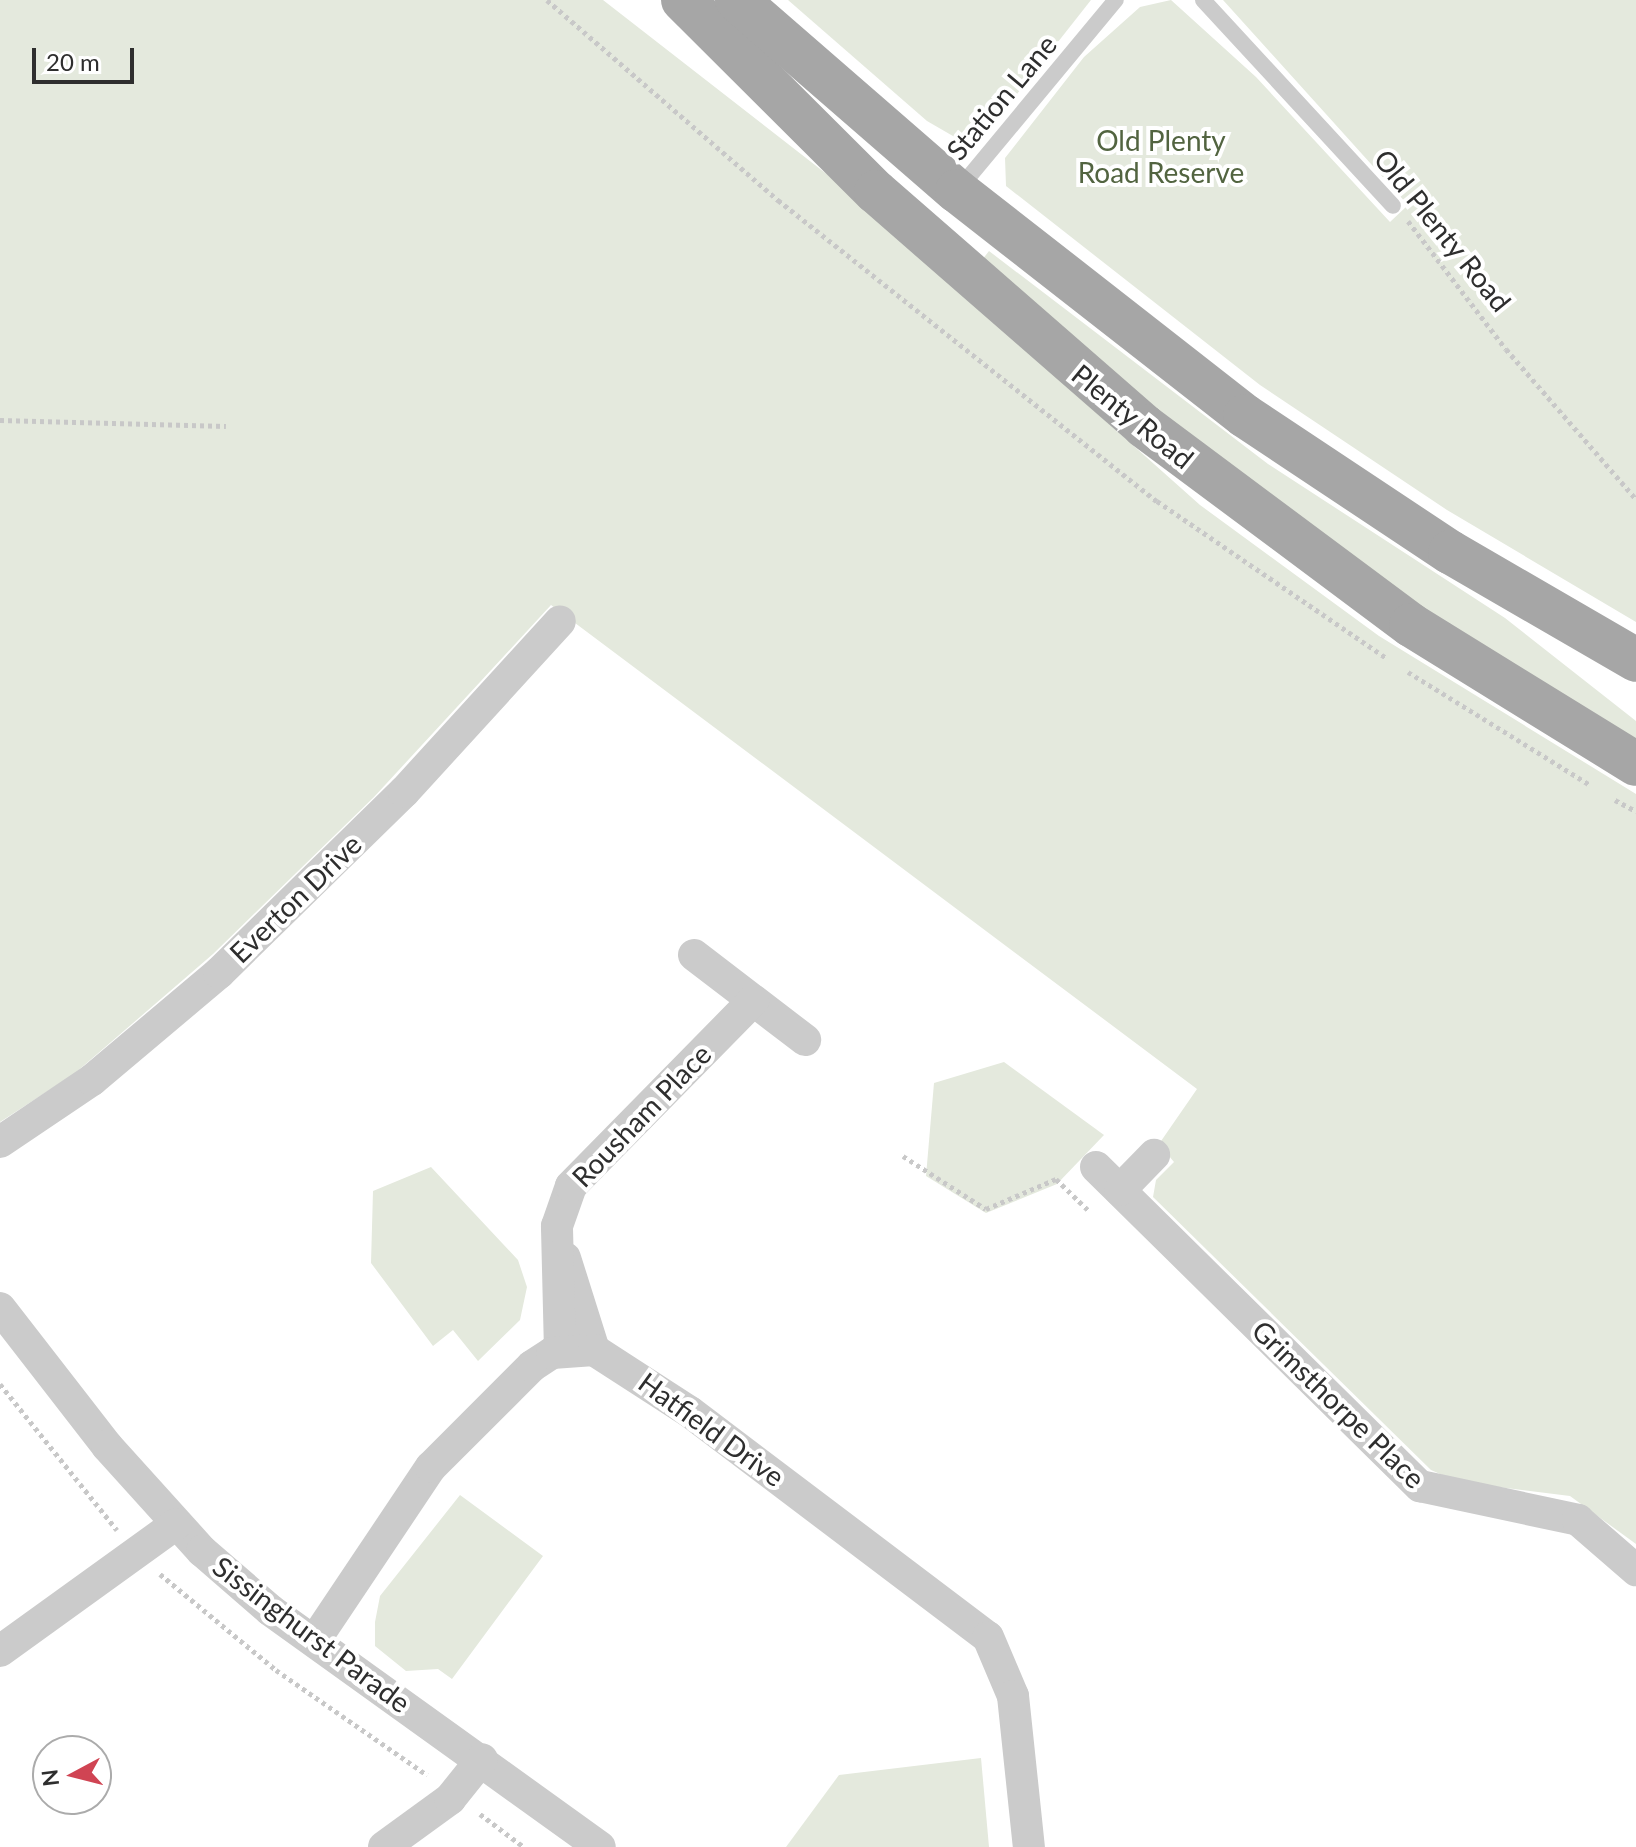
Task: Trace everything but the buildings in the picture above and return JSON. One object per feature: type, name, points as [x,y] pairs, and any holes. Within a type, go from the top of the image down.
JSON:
[{"type":"main road","name":"Plenty Road","points":[[683,0],[876,192],[1144,426],[1411,625],[1636,764]]},
{"type":"main road","points":[[737,0],[957,191],[1245,416],[1450,552],[1636,660]]},
{"type":"street","name":"Everton Drive","points":[[0,1142],[92,1080],[219,973],[404,792],[560,621]]},
{"type":"street","points":[[694,955],[805,1040]]},
{"type":"street","name":"Rousham Place","points":[[560,1351],[557,1244],[561,1206],[587,1165],[753,1001]]},
{"type":"street","points":[[1120,1190],[1154,1155]]},
{"type":"street","name":"Grimsthorpe Place","points":[[1096,1167],[1420,1486],[1578,1520],[1636,1570]]},
{"type":"street","name":"Rousham Place","points":[[557,1244],[594,1350]]},
{"type":"street","name":"Sissinghurst Parade","points":[[0,1308],[176,1524],[315,1640],[600,1847]]},
{"type":"street","points":[[315,1640],[431,1467],[532,1366],[560,1351],[594,1350]]},
{"type":"street","name":"Hatfield Drive","points":[[594,1350],[690,1412],[988,1637],[1013,1696],[1029,1846]]},
{"type":"street","points":[[0,1651],[176,1524]]},
{"type":"street","points":[[384,1847],[450,1799],[482,1759]]},
{"type":"lane","name":"Station Lane","points":[[957,191],[1116,0]]},
{"type":"lane","name":"Old Plenty Road","points":[[1203,0],[1393,206]]},
{"type":"path","points":[[547,0],[778,200],[1157,501],[1371,649],[1636,811]]},
{"type":"path","name":"Old Plenty Road","points":[[1393,206],[1636,499]]},
{"type":"path","points":[[0,420],[226,426]]},
{"type":"path","points":[[903,1156],[986,1209],[1056,1179],[1094,1216]]},
{"type":"path","points":[[0,1384],[138,1551],[226,1632],[426,1774]]},
{"type":"path","points":[[485,1818],[524,1847]]},
{"type":"green space","points":[[0,0],[603,0],[842,186],[1200,505],[1379,636],[1636,794],[1636,1544],[1570,1496],[1458,1482],[1431,1470],[1153,1197],[1156,1180],[1174,1162],[1159,1144],[1197,1089],[551,605],[374,797],[213,954],[74,1074],[0,1122]]},
{"type":"green space","points":[[788,0],[1091,0],[998,118],[965,143],[927,121]]},
{"type":"green space","name":"Old Plenty Road Reserve","points":[[1171,0],[1256,77],[1390,222],[1408,205],[1223,0],[1636,0],[1636,622],[1447,510],[1260,385],[1006,186],[1005,158],[1084,57],[1140,7]]},
{"type":"green space","points":[[989,251],[1268,464],[1505,618],[1636,721],[1636,743],[1442,624],[1189,440],[982,260]]},
{"type":"green space","points":[[1004,1062],[1104,1135],[1057,1184],[986,1213],[926,1176],[934,1083]]},
{"type":"green space","points":[[431,1167],[518,1260],[527,1287],[520,1320],[478,1361],[453,1330],[433,1346],[371,1263],[373,1191]]},
{"type":"green space","points":[[460,1495],[543,1556],[452,1679],[438,1669],[406,1671],[375,1646],[375,1622],[380,1596]]},
{"type":"green space","points":[[981,1758],[989,1847],[786,1847],[839,1775]]}]
